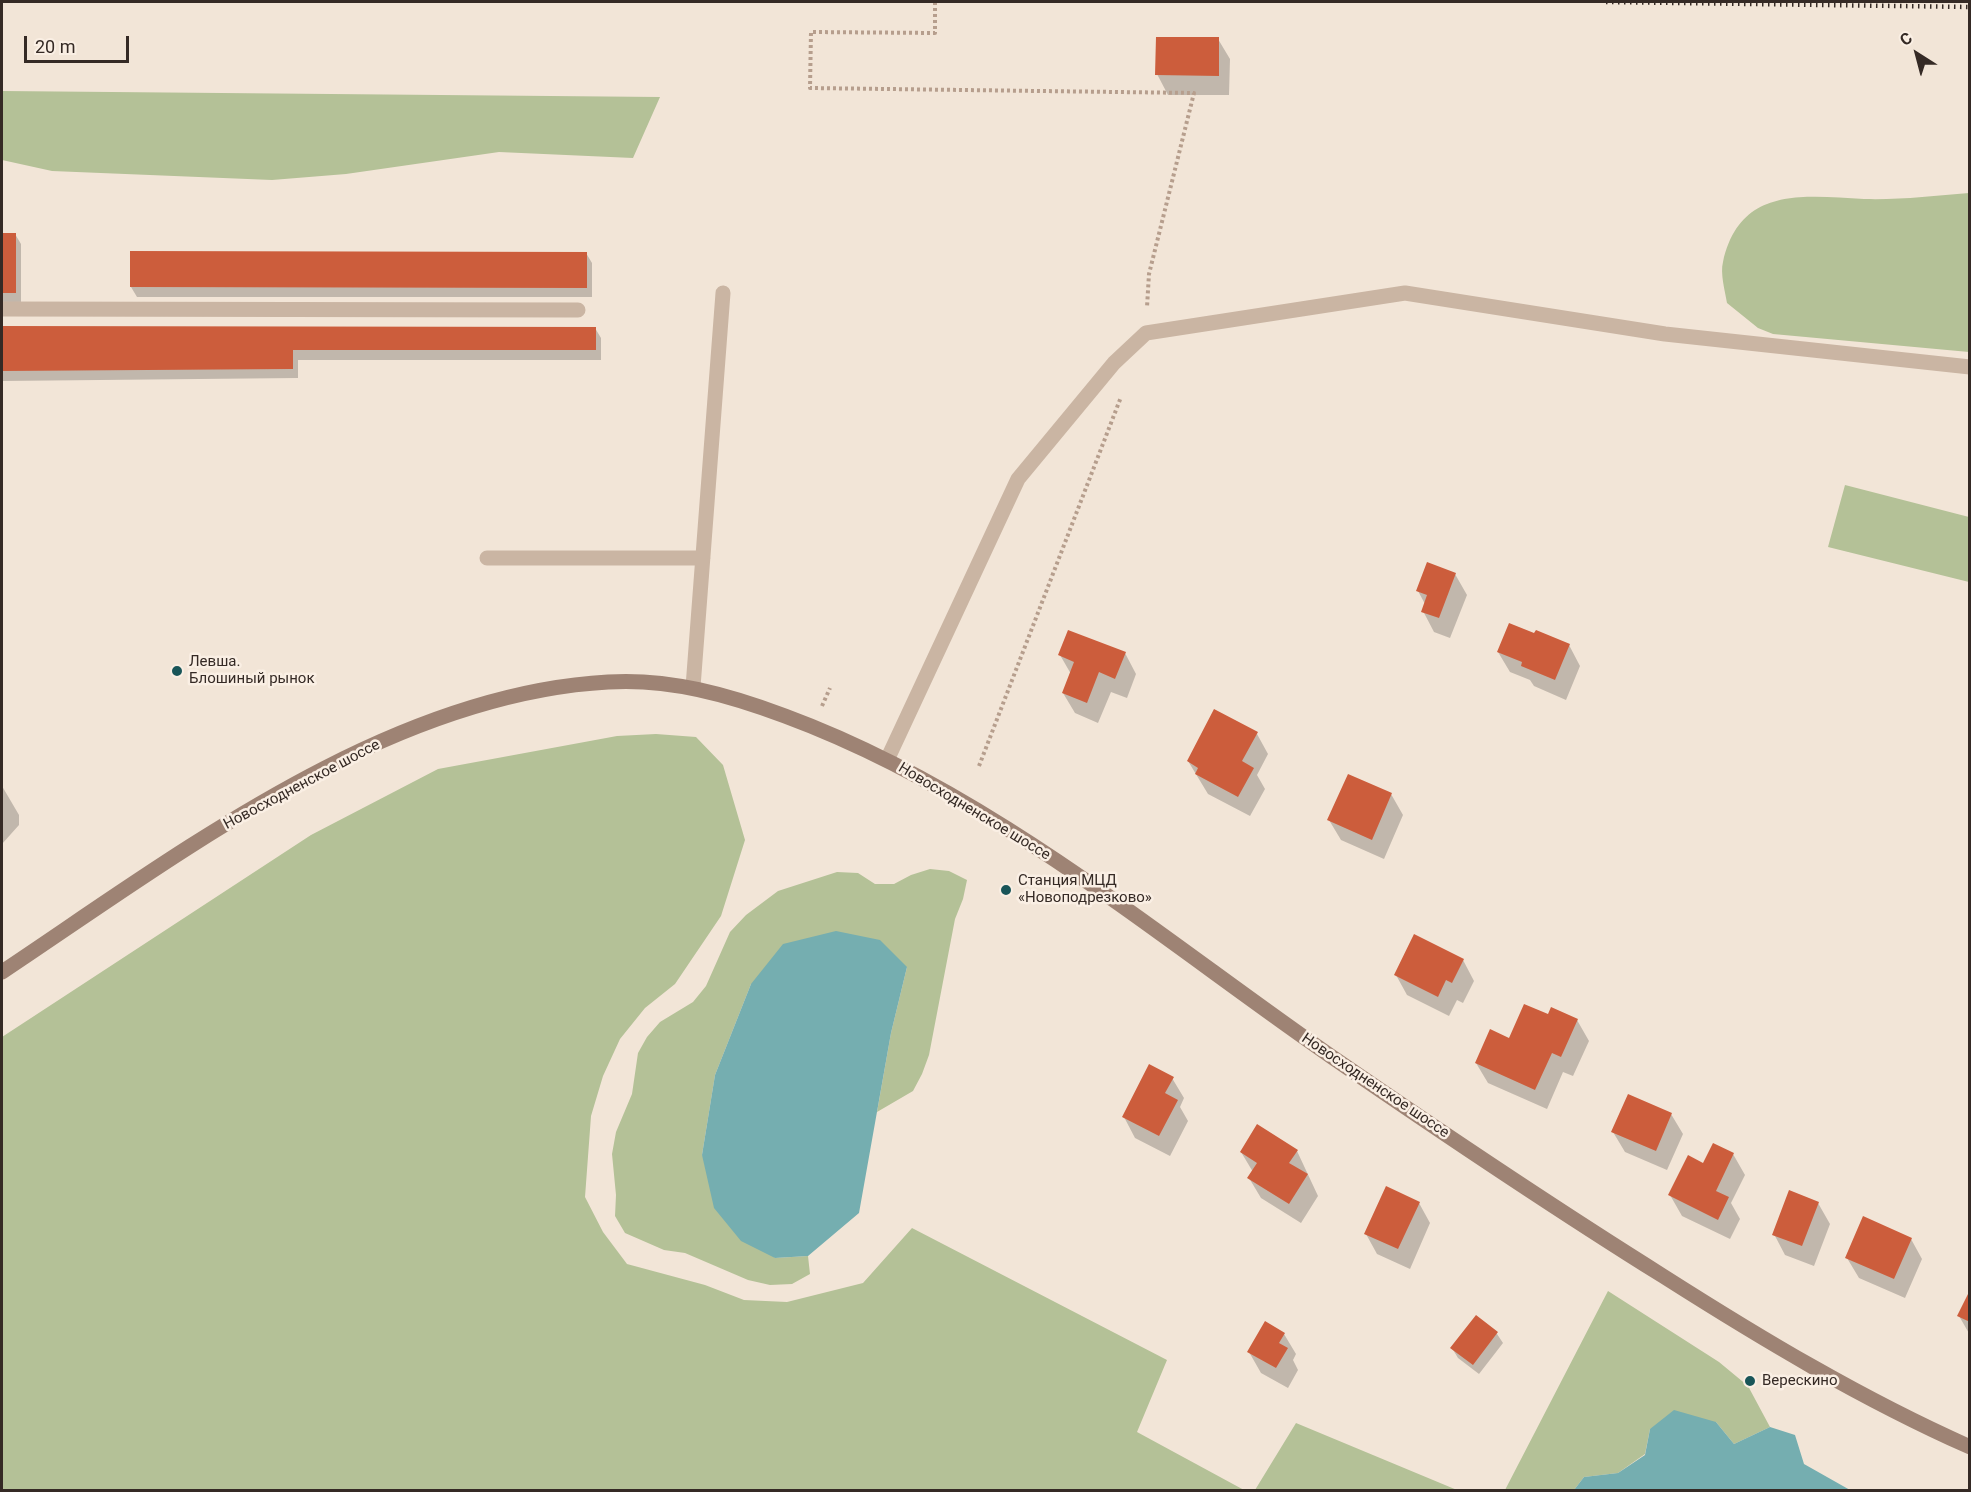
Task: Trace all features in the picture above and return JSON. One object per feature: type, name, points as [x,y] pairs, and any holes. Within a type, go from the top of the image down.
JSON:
[{"type":"main road","name":"Новосходненское шоссе","points":[[2,972],[239,816],[362,750],[449,714],[528,692],[611,681],[693,687],[755,705],[814,726],[887,760],[1012,833],[1080,877],[1331,1057],[1579,1223],[1769,1343],[1921,1426],[1970,1448]]},
{"type":"lane","points":[[693,687],[723,293]]},
{"type":"lane","points":[[887,760],[1018,479],[1114,363],[1146,333],[1405,293],[1665,334],[1970,367]]},
{"type":"lane","points":[[2,309],[578,310]]},
{"type":"lane","points":[[487,558],[703,558]]},
{"type":"path","points":[[935,2],[935,33],[811,32],[810,88],[1194,93],[1149,274],[1146,333]]},
{"type":"path","points":[[979,766],[1124,389]]},
{"type":"path","points":[[821,708],[830,688]]},
{"type":"green space","points":[[2,91],[660,97],[633,158],[499,152],[346,174],[272,180],[52,171],[2,160]]},
{"type":"green space","points":[[1969,193],[1969,352],[1773,334],[1758,328],[1727,303],[1722,266],[1731,237],[1744,220],[1759,208],[1777,201],[1797,198],[1890,199]]},
{"type":"green space","points":[[1845,485],[1969,517],[1969,582],[1828,547]]},
{"type":"green space","points":[[656,734],[696,737],[723,765],[745,840],[721,916],[675,984],[645,1008],[620,1039],[603,1076],[591,1116],[585,1197],[603,1232],[627,1264],[705,1285],[744,1300],[787,1302],[863,1283],[912,1228],[1167,1360],[1137,1432],[1244,1490],[2,1490],[2,1037],[311,835],[438,769],[617,736]]},
{"type":"green space","points":[[930,869],[949,871],[967,880],[955,919],[929,1055],[913,1091],[877,1112],[891,1033],[907,967],[751,984],[715,1075],[702,1155],[775,1258],[808,1256],[810,1274],[792,1284],[770,1285],[748,1280],[685,1253],[664,1250],[625,1233],[615,1216],[616,1195],[612,1154],[616,1132],[632,1094],[638,1053],[647,1037],[660,1022],[693,1002],[706,986],[730,932],[746,915],[778,891],[837,872],[858,873],[875,884],[894,884]]},
{"type":"green space","points":[[1608,1291],[1719,1362],[1748,1386],[1770,1427],[1734,1444],[1716,1422],[1650,1429],[1645,1454],[1618,1473],[1584,1477],[1574,1490],[1505,1490]]},
{"type":"green space","points":[[1296,1423],[1457,1490],[1255,1490]]},
{"type":"water","points":[[836,931],[880,940],[907,967],[891,1033],[859,1213],[808,1256],[775,1258],[741,1241],[714,1208],[702,1155],[715,1075],[751,984],[783,944]]},
{"type":"water","points":[[1674,1410],[1716,1422],[1734,1444],[1770,1427],[1795,1435],[1804,1464],[1850,1490],[1574,1490],[1584,1477],[1618,1473],[1645,1455],[1650,1429]]},
{"type":"building","points":[[1156,37],[1219,37],[1219,76],[1155,75]]},
{"type":"building","points":[[2,233],[16,233],[16,293],[2,293]]},
{"type":"building","points":[[130,251],[587,252],[587,288],[130,287]]},
{"type":"building","points":[[2,326],[596,327],[596,350],[293,350],[293,369],[2,371]]},
{"type":"building","points":[[1427,562],[1456,573],[1439,618],[1421,612],[1427,595],[1416,591]]},
{"type":"building","points":[[1509,623],[1534,633],[1536,630],[1570,644],[1555,680],[1521,666],[1522,662],[1497,652]]},
{"type":"building","points":[[1068,630],[1126,652],[1115,679],[1099,672],[1087,703],[1062,693],[1074,662],[1058,655]]},
{"type":"building","points":[[1214,709],[1258,732],[1242,761],[1254,768],[1238,797],[1195,774],[1198,768],[1187,761]]},
{"type":"building","points":[[1348,774],[1392,793],[1372,840],[1327,820]]},
{"type":"building","points":[[1414,934],[1464,959],[1452,983],[1446,980],[1438,997],[1394,975]]},
{"type":"building","points":[[1524,1004],[1548,1014],[1551,1007],[1578,1019],[1561,1057],[1552,1053],[1535,1090],[1475,1063],[1490,1029],[1509,1038]]},
{"type":"building","points":[[1149,1064],[1174,1077],[1165,1093],[1178,1100],[1159,1136],[1122,1117]]},
{"type":"building","points":[[1628,1094],[1672,1113],[1656,1151],[1611,1132]]},
{"type":"building","points":[[1257,1124],[1298,1150],[1289,1163],[1308,1174],[1289,1204],[1247,1178],[1257,1163],[1240,1152]]},
{"type":"building","points":[[1713,1143],[1734,1153],[1716,1191],[1729,1197],[1718,1220],[1668,1195],[1688,1155],[1703,1163]]},
{"type":"building","points":[[1386,1186],[1420,1202],[1398,1249],[1364,1234]]},
{"type":"building","points":[[1789,1190],[1819,1202],[1802,1246],[1772,1235]]},
{"type":"building","points":[[1863,1216],[1912,1238],[1894,1279],[1845,1258]]},
{"type":"building","points":[[1970,1290],[1970,1322],[1957,1316]]},
{"type":"building","points":[[1476,1315],[1498,1332],[1473,1365],[1450,1348]]},
{"type":"building","points":[[1265,1321],[1285,1333],[1279,1343],[1288,1348],[1276,1368],[1247,1352]]},
{"type":"railway","points":[[1606,2],[1970,7]]},
{"type":"place","name":"Левша. Блошиный рынок","points":[[177,671]]},
{"type":"place","name":"Станция МЦД «Новоподрезково»","points":[[1006,890]]},
{"type":"place","name":"Верескино","points":[[1750,1381]]}]
